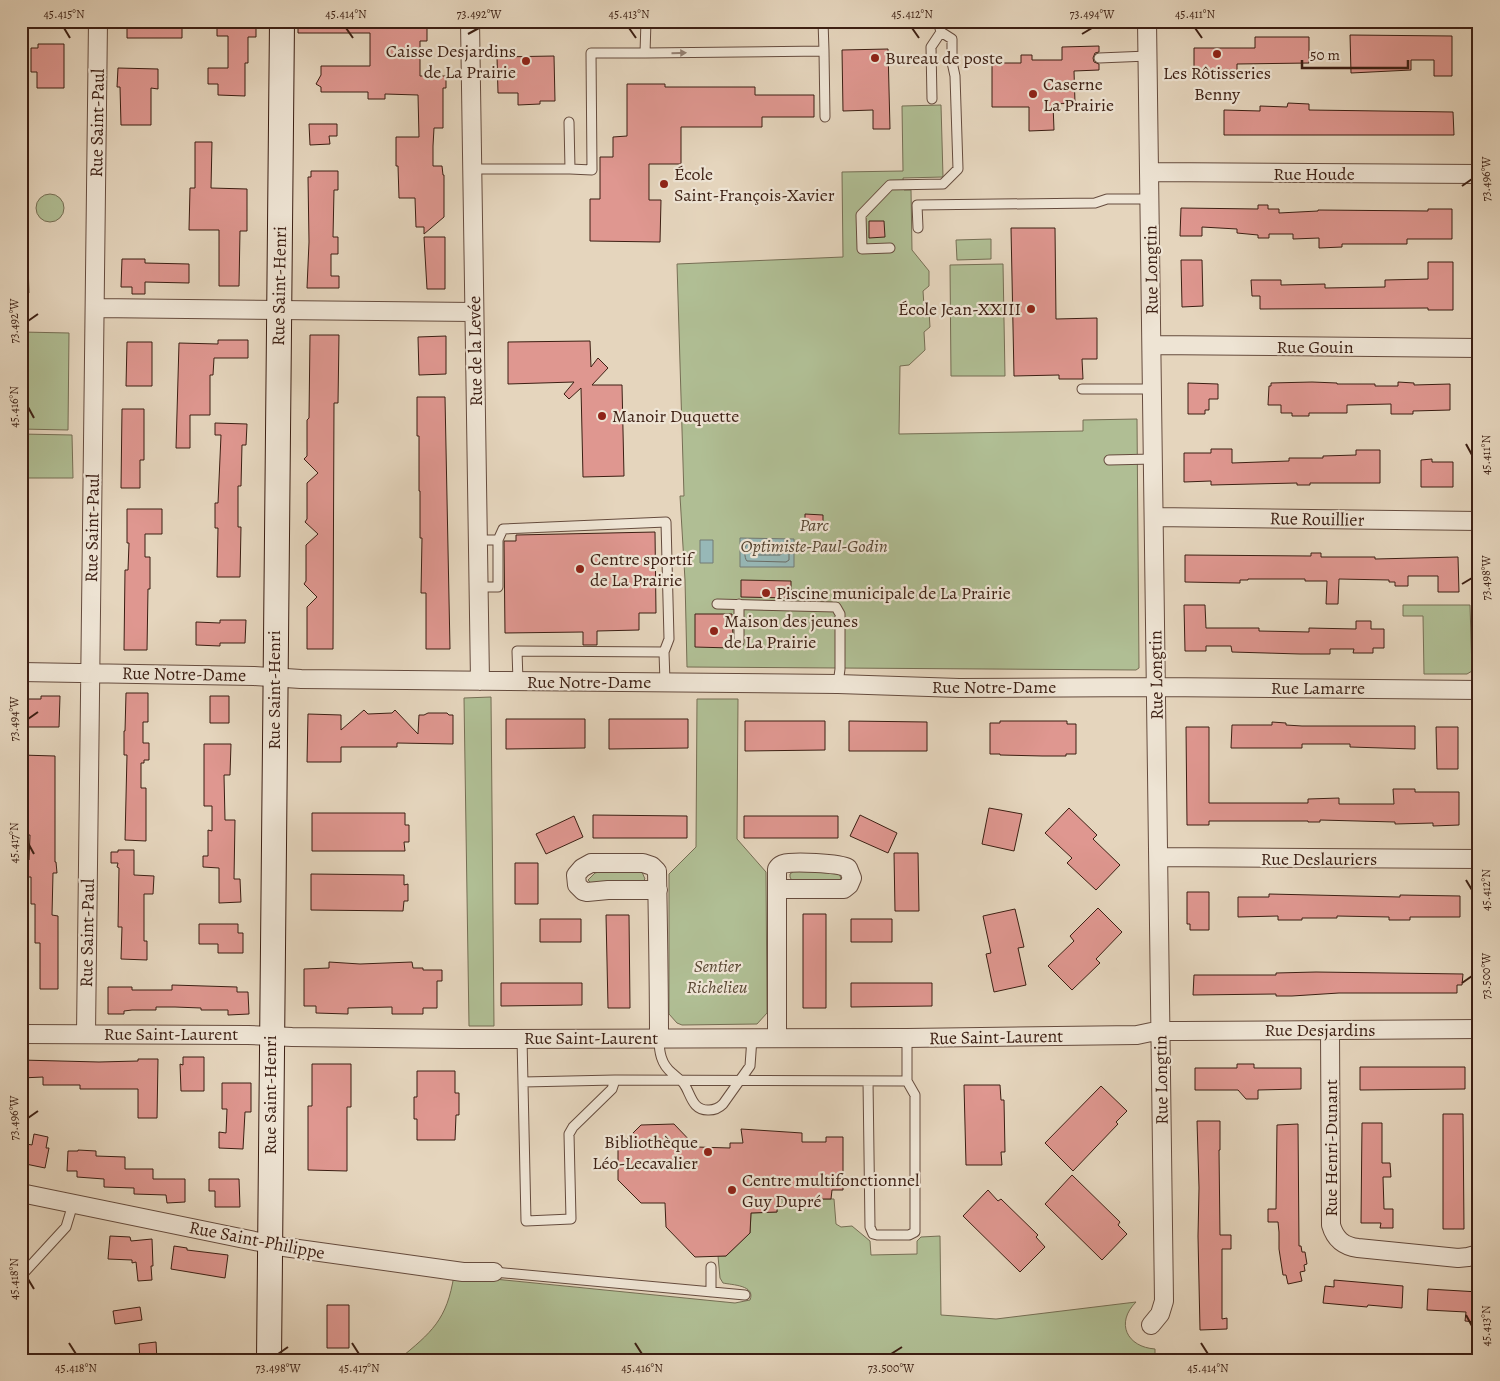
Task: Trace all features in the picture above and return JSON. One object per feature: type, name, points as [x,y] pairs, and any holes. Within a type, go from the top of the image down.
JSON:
[{"type":"street","name":"Rue Saint-Paul","points":[[86,1034],[98,21]]},
{"type":"street","name":"Rue Saint-Henri","points":[[269,1360],[282,21]]},
{"type":"street","name":"Rue de la Levée","points":[[470,21],[480,681]]},
{"type":"street","name":"Rue Longtin","points":[[1147,21],[1164,1301],[1160,1314],[1151,1325]]},
{"type":"street","name":"Rue Houde","points":[[1149,172],[1479,174]]},
{"type":"street","points":[[95,308],[474,312]]},
{"type":"street","name":"Rue Gouin","points":[[1152,345],[1479,348]]},
{"type":"street","name":"Rue Rouillier","points":[[1154,517],[1479,521]]},
{"type":"street","name":"Rue Notre-Dame","points":[[21,672],[301,679],[838,684],[959,688],[1156,687]]},
{"type":"street","name":"Rue Lamarre","points":[[1156,687],[1479,690]]},
{"type":"street","name":"Rue Deslauriers","points":[[1159,858],[1479,859]]},
{"type":"street","points":[[777,889],[777,1038]]},
{"type":"street","points":[[658,890],[659,1038]]},
{"type":"street","name":"Rue Desjardins","points":[[1161,1031],[1479,1029]]},
{"type":"street","name":"Rue Henri-Dunant","points":[[1330,1030],[1331,1225],[1333,1232],[1343,1244],[1358,1248],[1458,1258],[1468,1258],[1479,1254]]},
{"type":"street","name":"Rue Saint-Laurent","points":[[21,1034],[389,1038],[907,1038],[1137,1035],[1161,1031]]},
{"type":"street","name":"Rue Saint-Philippe","points":[[21,1193],[269,1245],[409,1266],[463,1272],[494,1272]]},
{"type":"lane","points":[[645,53],[646,21]]},
{"type":"lane","points":[[824,21],[825,117]]},
{"type":"lane","points":[[890,248],[862,249],[861,215],[890,184],[943,184],[958,169],[952,39],[941,32],[938,21]]},
{"type":"lane","points":[[932,99],[932,47],[941,32]]},
{"type":"lane","points":[[472,169],[592,170],[591,53],[824,51]]},
{"type":"lane","points":[[1099,58],[1148,56]]},
{"type":"lane","points":[[569,122],[570,169]]},
{"type":"lane","points":[[918,228],[917,205],[1094,203],[1107,199],[1150,199]]},
{"type":"lane","points":[[1082,389],[1152,389]]},
{"type":"lane","points":[[1109,460],[1153,459]]},
{"type":"lane","points":[[479,587],[498,587],[498,540],[503,529],[666,522],[670,640],[664,652],[665,682]]},
{"type":"lane","points":[[478,540],[498,540]]},
{"type":"lane","points":[[717,604],[836,607],[840,614],[840,669],[838,684]]},
{"type":"lane","points":[[739,604],[739,642]]},
{"type":"lane","points":[[518,681],[517,651],[664,652]]},
{"type":"lane","points":[[522,1038],[526,1221],[571,1220],[569,1134],[572,1127],[612,1089],[615,1080]]},
{"type":"lane","points":[[659,1038],[662,1060],[668,1069],[681,1080],[694,1104],[703,1110],[719,1108],[740,1080],[752,1062],[752,1038]]},
{"type":"lane","points":[[868,1081],[870,1227],[873,1234],[877,1236],[909,1235],[915,1232],[915,1095],[907,1081],[907,1038]]},
{"type":"lane","points":[[523,1082],[615,1080],[907,1081]]},
{"type":"lane","points":[[21,1276],[66,1227],[73,1204]]},
{"type":"lane","points":[[710,1292],[712,1280],[711,1267]]},
{"type":"lane","points":[[494,1272],[745,1295]]},
{"type":"green space","name":"Parc Optimiste-Paul-Godin","points":[[941,105],[943,177],[903,178],[904,190],[911,190],[912,250],[929,271],[929,286],[923,291],[924,306],[929,312],[930,327],[924,332],[925,350],[909,365],[900,366],[899,434],[1083,431],[1083,420],[1137,419],[1139,668],[1136,670],[687,667],[685,580],[680,496],[684,496],[677,264],[843,257],[842,172],[903,171],[902,106]]},
{"type":"green space","points":[[21,179],[25,179],[29,293],[21,293]]},
{"type":"green space","points":[[50,194],[60,198],[64,208],[60,218],[50,222],[40,218],[36,208],[40,198]]},
{"type":"green space","points":[[991,239],[991,259],[957,260],[956,240]]},
{"type":"green space","points":[[1003,264],[1005,376],[951,376],[950,265]]},
{"type":"green space","points":[[22,332],[69,333],[68,430],[21,429]]},
{"type":"green space","points":[[21,434],[72,435],[73,478],[21,478]]},
{"type":"green space","points":[[1403,605],[1470,605],[1472,671],[1467,674],[1424,674],[1423,616],[1403,616]]},
{"type":"green space","points":[[491,697],[494,1026],[469,1026],[464,698]]},
{"type":"green space","name":"Sentier Richelieu","points":[[697,699],[738,699],[737,839],[766,872],[767,1013],[757,1024],[682,1025],[677,1023],[669,1014],[669,874],[696,847]]},
{"type":"green space","points":[[603,871],[642,872],[645,879],[642,882],[591,883],[588,880],[595,873]]},
{"type":"green space","points":[[794,871],[825,871],[839,874],[841,878],[839,881],[792,881],[790,874]]},
{"type":"green space","points":[[777,1199],[834,1199],[836,1224],[841,1227],[852,1226],[870,1241],[871,1255],[917,1254],[917,1241],[921,1237],[940,1236],[941,1315],[996,1319],[1136,1302],[1126,1318],[1125,1326],[1127,1333],[1137,1344],[1155,1349],[1155,1360],[398,1360],[429,1333],[436,1324],[447,1303],[454,1275],[735,1303],[750,1300],[750,1291],[737,1285],[723,1283],[720,1278],[718,1256],[726,1256],[750,1233],[751,1213],[777,1212]]},
{"type":"water","points":[[740,538],[794,539],[794,567],[740,567]]},
{"type":"water","points":[[700,540],[713,540],[713,563],[700,563]]},
{"type":"building","points":[[127,21],[182,21],[182,38],[127,38]]},
{"type":"building","points":[[217,21],[256,21],[256,37],[248,37],[248,63],[245,63],[245,96],[218,95],[218,84],[208,84],[208,68],[228,68],[228,36],[217,36]]},
{"type":"building","points":[[298,21],[427,21],[427,41],[420,41],[420,76],[446,76],[446,88],[443,88],[443,128],[434,128],[433,146],[433,166],[442,166],[444,175],[444,217],[424,234],[424,227],[416,227],[415,198],[399,198],[398,166],[396,166],[396,137],[419,137],[418,95],[385,94],[385,99],[368,99],[368,92],[321,92],[321,87],[316,84],[321,75],[321,66],[370,66],[370,33],[298,33]]},
{"type":"building","points":[[1350,35],[1452,36],[1452,76],[1434,76],[1434,60],[1411,60],[1411,70],[1351,73]]},
{"type":"building","points":[[1255,37],[1309,37],[1309,63],[1237,64],[1237,77],[1194,77],[1194,48],[1255,48]]},
{"type":"building","points":[[38,44],[64,44],[64,88],[37,88],[37,72],[31,72],[31,48],[38,48]]},
{"type":"building","name":"Caserne La Prairie","points":[[1099,46],[1099,52],[1095,53],[1093,58],[1094,62],[1099,64],[1099,70],[1074,71],[1075,103],[1053,104],[1054,130],[1029,131],[1029,107],[992,107],[992,63],[1021,63],[1021,55],[1032,55],[1032,60],[1062,60],[1062,47]]},
{"type":"building","points":[[888,49],[890,129],[873,129],[873,110],[843,111],[842,50]]},
{"type":"building","points":[[554,56],[555,101],[540,101],[540,104],[518,105],[518,93],[498,93],[497,57]]},
{"type":"building","points":[[118,68],[158,69],[158,89],[151,88],[151,125],[121,125],[120,87],[117,87]]},
{"type":"building","points":[[627,84],[665,84],[665,87],[755,87],[755,95],[814,95],[814,117],[762,117],[762,127],[681,127],[681,164],[649,164],[649,200],[661,200],[660,242],[590,241],[590,199],[600,199],[600,157],[613,157],[613,137],[627,136]]},
{"type":"building","points":[[1288,103],[1309,104],[1309,110],[1453,112],[1454,135],[1224,135],[1224,110],[1260,111],[1260,106],[1287,107]]},
{"type":"building","points":[[309,124],[337,124],[337,136],[329,136],[330,144],[310,145]]},
{"type":"building","points":[[195,142],[212,142],[211,188],[247,189],[247,231],[240,231],[239,286],[219,286],[219,230],[189,230],[190,188],[195,188]]},
{"type":"building","points":[[311,171],[338,171],[338,190],[334,190],[333,237],[338,237],[338,254],[331,254],[331,276],[339,276],[339,288],[307,288],[309,242],[308,177],[311,177]]},
{"type":"building","points":[[1258,205],[1268,205],[1268,209],[1279,209],[1279,213],[1318,210],[1428,211],[1428,209],[1452,209],[1452,239],[1407,239],[1407,244],[1342,244],[1342,247],[1319,248],[1319,238],[1293,239],[1293,234],[1269,234],[1269,238],[1258,238],[1258,235],[1237,233],[1237,229],[1202,227],[1202,236],[1180,236],[1181,208],[1258,209]]},
{"type":"building","points":[[869,221],[884,221],[885,237],[869,238]]},
{"type":"building","points":[[1011,228],[1055,228],[1056,319],[1097,318],[1097,359],[1082,359],[1083,379],[1059,379],[1059,375],[1014,376]]},
{"type":"building","points":[[424,237],[445,237],[445,289],[427,289]]},
{"type":"building","points":[[122,259],[145,259],[145,263],[189,264],[189,283],[145,282],[145,294],[132,294],[132,287],[121,287]]},
{"type":"building","points":[[1181,260],[1202,260],[1203,306],[1182,307]]},
{"type":"building","points":[[1428,262],[1453,262],[1453,310],[1428,310],[1428,308],[1260,309],[1260,296],[1252,296],[1251,280],[1281,280],[1281,285],[1325,284],[1325,288],[1385,287],[1385,280],[1428,279]]},
{"type":"building","points":[[310,335],[339,335],[338,403],[334,403],[333,649],[307,649],[307,607],[317,597],[304,584],[306,581],[306,545],[318,534],[305,522],[307,519],[307,483],[318,473],[304,459],[307,456],[307,420],[309,418]]},
{"type":"building","points":[[446,336],[446,374],[419,375],[418,337]]},
{"type":"building","points":[[218,340],[248,340],[248,358],[214,358],[213,375],[210,375],[210,415],[190,415],[190,448],[176,448],[179,343],[218,344]]},
{"type":"building","name":"Manoir Duquette","points":[[590,341],[591,367],[598,358],[608,368],[592,385],[622,385],[624,476],[583,477],[581,388],[569,399],[564,394],[574,382],[508,384],[508,342]]},
{"type":"building","points":[[127,342],[152,342],[152,386],[126,386]]},
{"type":"building","points":[[1398,382],[1414,383],[1414,385],[1450,384],[1450,410],[1413,411],[1413,414],[1391,414],[1391,404],[1347,405],[1347,413],[1309,413],[1309,416],[1292,416],[1292,413],[1281,413],[1281,405],[1268,405],[1269,386],[1271,386],[1271,383],[1375,384],[1375,386],[1398,386]]},
{"type":"building","points":[[1188,383],[1218,384],[1218,399],[1209,399],[1209,410],[1205,410],[1205,414],[1188,414]]},
{"type":"building","points":[[417,397],[445,397],[450,649],[426,649],[426,593],[421,593],[422,538],[420,538]]},
{"type":"building","points":[[122,409],[144,409],[144,460],[140,460],[140,488],[121,488]]},
{"type":"building","points":[[215,423],[247,424],[246,445],[242,445],[241,486],[238,486],[238,527],[241,527],[240,577],[217,577],[218,528],[215,528],[215,503],[218,503],[221,435],[215,435]]},
{"type":"building","points":[[1211,449],[1232,449],[1232,463],[1289,461],[1289,458],[1323,458],[1323,456],[1356,455],[1356,450],[1380,450],[1380,483],[1211,485],[1211,481],[1184,482],[1184,453],[1211,453]]},
{"type":"building","points":[[1432,459],[1432,462],[1453,462],[1453,487],[1421,487],[1421,460]]},
{"type":"building","points":[[127,509],[162,509],[162,534],[145,534],[145,557],[150,557],[147,650],[124,650],[125,570],[128,570],[129,543],[127,543]]},
{"type":"building","points":[[805,514],[823,515],[823,528],[805,527]]},
{"type":"building","name":"Centre sportif de La Prairie","points":[[655,532],[656,613],[639,613],[639,630],[597,631],[597,645],[583,645],[583,632],[505,633],[504,541],[516,541],[516,535]]},
{"type":"building","points":[[1311,553],[1321,553],[1321,557],[1375,557],[1375,559],[1458,557],[1459,592],[1438,592],[1438,576],[1408,576],[1408,586],[1395,586],[1395,582],[1389,582],[1389,580],[1339,579],[1338,604],[1326,604],[1327,581],[1248,579],[1240,580],[1240,583],[1185,582],[1185,555],[1311,556]]},
{"type":"building","name":"Piscine municipale de La Prairie","points":[[741,580],[791,581],[791,598],[741,597]]},
{"type":"building","points":[[1184,605],[1205,605],[1206,628],[1259,628],[1259,631],[1309,632],[1309,628],[1356,629],[1356,621],[1371,621],[1371,629],[1384,629],[1384,648],[1373,648],[1373,653],[1353,653],[1354,649],[1330,649],[1330,654],[1232,652],[1231,646],[1206,646],[1206,651],[1185,651]]},
{"type":"building","name":"Maison des jeunes de La Prairie","points":[[695,614],[732,614],[733,638],[731,639],[731,648],[695,647]]},
{"type":"building","points":[[220,620],[246,620],[245,643],[220,643],[220,646],[196,645],[196,622],[220,623]]},
{"type":"building","points":[[126,693],[148,693],[148,722],[143,722],[143,743],[149,743],[149,760],[144,760],[144,763],[141,763],[141,788],[146,788],[146,841],[125,840],[127,755],[124,755],[124,731]]},
{"type":"building","points":[[41,696],[60,696],[59,727],[21,727],[21,699],[41,699]]},
{"type":"building","points":[[210,696],[229,696],[229,723],[210,723]]},
{"type":"building","points":[[364,710],[368,714],[392,713],[395,710],[418,734],[419,715],[447,713],[453,715],[453,744],[397,743],[397,747],[341,747],[341,762],[307,762],[308,714],[341,715],[341,730]]},
{"type":"building","points":[[506,719],[585,719],[585,748],[506,749]]},
{"type":"building","points":[[609,719],[688,719],[688,748],[609,749]]},
{"type":"building","points":[[745,721],[825,721],[825,750],[745,751]]},
{"type":"building","points":[[849,721],[927,722],[927,751],[849,751]]},
{"type":"building","points":[[1000,721],[1067,721],[1067,724],[1076,724],[1076,754],[1042,756],[990,754],[990,723],[1000,723]]},
{"type":"building","points":[[1272,722],[1302,726],[1415,726],[1415,749],[1350,747],[1350,744],[1302,744],[1302,748],[1231,748],[1232,725],[1272,725]]},
{"type":"building","points":[[1186,727],[1209,727],[1209,803],[1308,803],[1308,799],[1339,798],[1339,804],[1394,804],[1393,789],[1415,789],[1415,792],[1459,792],[1459,825],[1433,826],[1433,823],[1395,824],[1395,822],[1320,820],[1320,822],[1209,821],[1209,825],[1187,825]]},
{"type":"building","points":[[1436,727],[1458,727],[1458,769],[1437,769]]},
{"type":"building","points":[[204,744],[231,744],[230,775],[224,775],[225,820],[235,820],[234,879],[240,879],[241,902],[219,903],[219,868],[203,867],[203,856],[208,856],[208,830],[212,831],[212,806],[204,806]]},
{"type":"building","points":[[21,755],[55,756],[55,862],[57,873],[53,873],[52,915],[58,916],[58,989],[40,989],[40,943],[35,943],[35,904],[31,904],[31,877],[21,877],[21,860],[29,860],[30,835],[21,835]]},
{"type":"building","points":[[989,808],[1022,814],[1014,851],[982,844]]},
{"type":"building","points":[[1069,808],[1097,835],[1093,839],[1120,865],[1096,890],[1067,863],[1072,858],[1045,833]]},
{"type":"building","points":[[312,813],[405,813],[405,825],[409,825],[409,842],[404,842],[405,851],[312,851]]},
{"type":"building","points":[[593,815],[687,816],[687,838],[593,838]]},
{"type":"building","points":[[860,815],[897,833],[888,853],[850,836]]},
{"type":"building","points":[[574,816],[583,837],[546,854],[536,834]]},
{"type":"building","points":[[744,816],[838,816],[838,838],[744,838]]},
{"type":"building","points":[[118,850],[134,850],[134,875],[154,876],[153,894],[144,894],[144,941],[147,941],[147,960],[121,959],[122,927],[118,927],[119,868],[117,867],[118,863],[111,863],[111,852],[118,852]]},
{"type":"building","points":[[894,853],[918,853],[919,911],[895,911]]},
{"type":"building","points":[[515,863],[538,863],[538,904],[515,904]]},
{"type":"building","points":[[311,874],[404,875],[404,885],[408,884],[408,901],[404,901],[403,911],[311,910]]},
{"type":"building","points":[[1187,892],[1209,892],[1209,930],[1190,930],[1190,924],[1187,924]]},
{"type":"building","points":[[1269,894],[1400,897],[1400,895],[1460,896],[1460,917],[1410,917],[1410,920],[1389,920],[1389,917],[1337,916],[1337,918],[1278,920],[1278,916],[1238,917],[1238,897],[1269,897]]},
{"type":"building","points":[[1098,908],[1122,932],[1096,959],[1100,963],[1072,990],[1048,966],[1074,941],[1070,936]]},
{"type":"building","points":[[1015,909],[1024,947],[1018,948],[1026,985],[994,992],[986,954],[991,953],[983,916]]},
{"type":"building","points":[[803,914],[826,914],[826,1008],[803,1008]]},
{"type":"building","points":[[606,915],[629,915],[630,1008],[608,1008]]},
{"type":"building","points":[[540,919],[581,919],[581,942],[540,942]]},
{"type":"building","points":[[851,919],[892,919],[892,942],[851,942]]},
{"type":"building","points":[[199,924],[238,924],[238,933],[243,933],[243,953],[218,953],[218,944],[199,944]]},
{"type":"building","points":[[329,962],[360,964],[412,962],[413,968],[442,970],[442,981],[437,981],[437,1008],[423,1008],[423,1014],[392,1014],[392,1007],[348,1008],[348,1014],[316,1013],[316,1006],[304,1006],[304,969],[329,968]]},
{"type":"building","points":[[1276,973],[1463,974],[1462,985],[1457,985],[1457,993],[1339,993],[1292,996],[1276,996],[1276,994],[1193,995],[1194,975],[1276,975]]},
{"type":"building","points":[[501,983],[582,983],[582,1005],[501,1006]]},
{"type":"building","points":[[851,983],[932,983],[932,1006],[851,1007]]},
{"type":"building","points":[[172,985],[237,987],[237,992],[248,992],[249,1014],[228,1015],[228,1010],[156,1007],[156,1010],[132,1010],[124,1011],[124,1014],[108,1014],[108,987],[132,987],[132,990],[172,990]]},
{"type":"building","points":[[183,1057],[204,1057],[204,1091],[181,1091],[180,1064],[183,1065]]},
{"type":"building","points":[[138,1059],[158,1059],[157,1118],[138,1118],[138,1089],[80,1089],[80,1085],[43,1085],[43,1077],[21,1078],[21,1060],[99,1062],[138,1061]]},
{"type":"building","points":[[312,1064],[351,1064],[351,1107],[347,1107],[347,1171],[308,1170],[308,1106],[312,1106]]},
{"type":"building","points":[[1237,1064],[1254,1064],[1254,1068],[1301,1068],[1301,1089],[1258,1090],[1258,1099],[1246,1099],[1238,1090],[1195,1090],[1195,1068],[1237,1068]]},
{"type":"building","points":[[1360,1067],[1465,1067],[1465,1089],[1360,1090]]},
{"type":"building","points":[[417,1071],[455,1071],[455,1093],[459,1093],[459,1115],[456,1115],[455,1140],[417,1140],[417,1119],[414,1119],[414,1097],[417,1097]]},
{"type":"building","points":[[222,1083],[251,1083],[251,1112],[245,1112],[243,1149],[219,1148],[219,1132],[226,1133],[227,1109],[222,1109]]},
{"type":"building","points":[[964,1085],[1000,1085],[1001,1100],[1004,1100],[1005,1152],[1001,1152],[1002,1165],[966,1165]]},
{"type":"building","points":[[1101,1086],[1127,1111],[1116,1122],[1118,1124],[1073,1171],[1045,1143]]},
{"type":"building","points":[[1443,1114],[1463,1114],[1464,1229],[1443,1229]]},
{"type":"building","points":[[1197,1121],[1220,1121],[1220,1235],[1231,1235],[1231,1249],[1222,1249],[1222,1319],[1227,1318],[1227,1329],[1200,1330]]},
{"type":"building","points":[[1362,1123],[1382,1123],[1382,1163],[1390,1163],[1391,1177],[1383,1177],[1384,1209],[1393,1209],[1393,1228],[1380,1228],[1381,1223],[1361,1223]]},
{"type":"building","name":"Centre multifonctionnel Guy Dupré","points":[[674,1124],[696,1147],[730,1148],[730,1143],[743,1143],[741,1129],[802,1133],[802,1142],[826,1142],[826,1137],[843,1137],[843,1190],[832,1190],[831,1199],[777,1199],[777,1212],[751,1213],[750,1233],[726,1256],[695,1257],[666,1227],[665,1203],[641,1203],[618,1180],[618,1148],[641,1125]]},
{"type":"building","points":[[1298,1124],[1299,1246],[1301,1246],[1302,1252],[1305,1252],[1307,1264],[1304,1265],[1305,1271],[1300,1272],[1302,1281],[1288,1284],[1286,1275],[1283,1275],[1279,1249],[1278,1222],[1268,1222],[1268,1209],[1276,1209],[1277,1125]]},
{"type":"building","points":[[34,1134],[48,1137],[46,1148],[49,1148],[45,1168],[21,1163],[21,1143],[32,1145]]},
{"type":"building","points":[[68,1151],[96,1151],[96,1156],[125,1157],[125,1169],[153,1169],[153,1179],[185,1179],[185,1202],[167,1203],[166,1195],[134,1194],[134,1188],[104,1187],[104,1179],[77,1177],[77,1171],[67,1171]]},
{"type":"building","points":[[1072,1175],[1120,1222],[1118,1225],[1127,1234],[1102,1260],[1045,1204]]},
{"type":"building","points":[[209,1179],[239,1179],[240,1207],[215,1207],[215,1191],[209,1191]]},
{"type":"building","points":[[988,1190],[998,1201],[1001,1199],[1038,1235],[1036,1237],[1045,1247],[1020,1272],[963,1216]]},
{"type":"building","points":[[110,1236],[130,1237],[131,1241],[152,1239],[152,1280],[138,1281],[136,1262],[132,1263],[132,1260],[108,1259]]},
{"type":"building","points":[[174,1246],[187,1248],[187,1250],[228,1255],[225,1278],[171,1269]]},
{"type":"building","points":[[1334,1280],[1403,1286],[1402,1308],[1323,1303],[1325,1286],[1334,1287]]},
{"type":"building","points":[[1428,1289],[1479,1292],[1479,1315],[1476,1314],[1476,1322],[1465,1321],[1466,1312],[1427,1310]]},
{"type":"building","points":[[327,1305],[349,1305],[349,1348],[327,1348]]},
{"type":"building","points":[[140,1307],[142,1320],[115,1324],[113,1311]]},
{"type":"building","points":[[156,1342],[157,1360],[140,1360],[139,1344]]},
{"type":"place","name":"Les Rôtisseries Benny","points":[[1217,54]]},
{"type":"place","name":"Bureau de poste","points":[[875,58]]},
{"type":"place","name":"Caisse Desjardins de La Prairie","points":[[526,61]]},
{"type":"place","name":"Caserne La Prairie","points":[[1033,94]]},
{"type":"place","name":"École Saint-François-Xavier","points":[[664,184]]},
{"type":"place","name":"École Jean-XXIII","points":[[1031,309]]},
{"type":"place","name":"Manoir Duquette","points":[[602,416]]},
{"type":"place","name":"Centre sportif de La Prairie","points":[[580,569]]},
{"type":"place","name":"Piscine municipale de La Prairie","points":[[766,593]]},
{"type":"place","name":"Maison des jeunes de La Prairie","points":[[714,631]]},
{"type":"place","name":"Bibliothèque Léo-Lecavalier","points":[[708,1152]]},
{"type":"place","name":"Centre multifonctionnel Guy Dupré","points":[[732,1190]]}]
